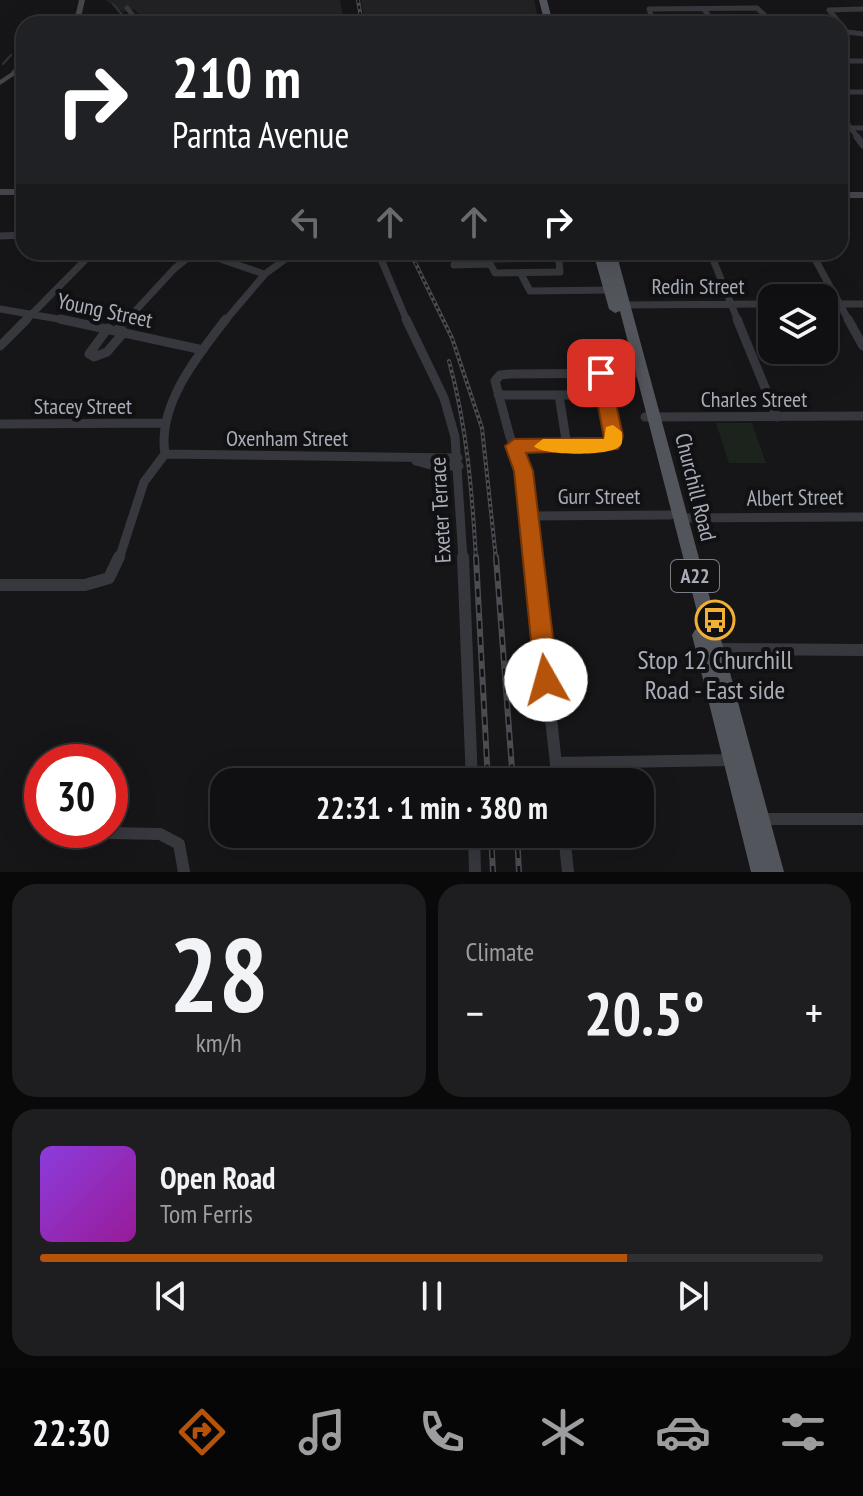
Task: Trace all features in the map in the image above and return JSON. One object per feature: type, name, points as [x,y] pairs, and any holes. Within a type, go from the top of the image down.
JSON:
[{"type":"main road","name":"Churchill Road","points":[[602,260],[638,373],[753,818],[761,872]]},
{"type":"main road","name":"Churchill Road","points":[[611,260],[615,294]]},
{"type":"main road","name":"Churchill Road","points":[[753,818],[774,872]]},
{"type":"street","points":[[127,8],[134,16]]},
{"type":"street","points":[[650,16],[647,10],[654,9],[762,10],[767,16]]},
{"type":"street","points":[[704,9],[709,16]]},
{"type":"street","points":[[833,16],[828,11],[863,9]]},
{"type":"street","points":[[0,83],[14,72]]},
{"type":"street","points":[[848,124],[863,145]]},
{"type":"street","points":[[851,128],[863,128]]},
{"type":"street","points":[[0,346],[85,260]]},
{"type":"street","points":[[116,330],[174,269],[187,260]]},
{"type":"street","points":[[222,260],[264,274]]},
{"type":"street","points":[[0,585],[85,585],[109,578],[118,560],[141,486],[147,473],[165,454],[162,448],[165,423],[176,392],[203,350],[264,274],[284,260]]},
{"type":"street","name":"Exeter Terrace","points":[[381,260],[413,336],[444,398],[458,462],[471,768]]},
{"type":"street","points":[[454,265],[478,260]]},
{"type":"street","points":[[488,260],[495,273],[521,274],[560,272],[559,260]]},
{"type":"street","points":[[713,260],[777,417]]},
{"type":"street","points":[[815,260],[863,346]]},
{"type":"street","name":"Redin Street","points":[[521,274],[530,291],[593,291],[758,304]]},
{"type":"street","points":[[593,291],[615,294]]},
{"type":"street","points":[[593,291],[615,294]]},
{"type":"street","points":[[840,304],[863,304]]},
{"type":"street","name":"Young Street","points":[[0,309],[203,350]]},
{"type":"street","points":[[514,446],[607,446],[613,443],[601,373]]},
{"type":"street","points":[[557,768],[522,463],[495,381],[500,375],[638,373]]},
{"type":"street","points":[[498,395],[605,395]]},
{"type":"street","points":[[559,395],[567,446]]},
{"type":"street","name":"Charles Street","points":[[649,417],[863,416]]},
{"type":"street","name":"Stacey Street","points":[[0,424],[165,423]]},
{"type":"street","name":"Oxenham Street","points":[[165,454],[410,458],[434,466],[458,462]]},
{"type":"street","name":"Gurr Street","points":[[529,516],[674,517]]},
{"type":"street","name":"Albert Street","points":[[674,517],[863,517]]},
{"type":"street","points":[[709,649],[863,650]]},
{"type":"street","points":[[556,763],[738,760]]},
{"type":"street","points":[[753,818],[863,819]]},
{"type":"street","points":[[128,833],[160,834],[179,844],[184,872]]},
{"type":"street","points":[[474,848],[475,872]]},
{"type":"street","points":[[565,848],[568,872]]},
{"type":"shaded area","points":[[105,0],[340,0],[343,16],[140,16],[134,9],[123,12]]},
{"type":"shaded area","points":[[361,0],[534,0],[537,16],[364,16]]},
{"type":"shaded area","points":[[716,423],[752,423],[766,463],[729,463]]},
{"type":"waterway","points":[[113,4],[123,16]]},
{"type":"waterway","points":[[3,64],[11,55]]},
{"type":"railway","points":[[358,0],[361,16]]},
{"type":"railway","points":[[414,260],[452,338],[482,428],[496,559]]},
{"type":"railway","points":[[449,361],[468,459],[476,559]]},
{"type":"railway","points":[[476,557],[487,768]]},
{"type":"railway","points":[[496,557],[512,768]]},
{"type":"railway","points":[[492,848],[493,872]]},
{"type":"railway","points":[[518,848],[519,872]]},
{"type":"slow traffic","points":[[543,446],[607,446],[613,443],[613,432]]},
{"type":"place","name":"Stop 12 Churchill Road - East side","points":[[715,620]]},
{"type":"route","points":[[546,680],[522,463],[514,446],[611,445],[614,436],[601,373]]}]
